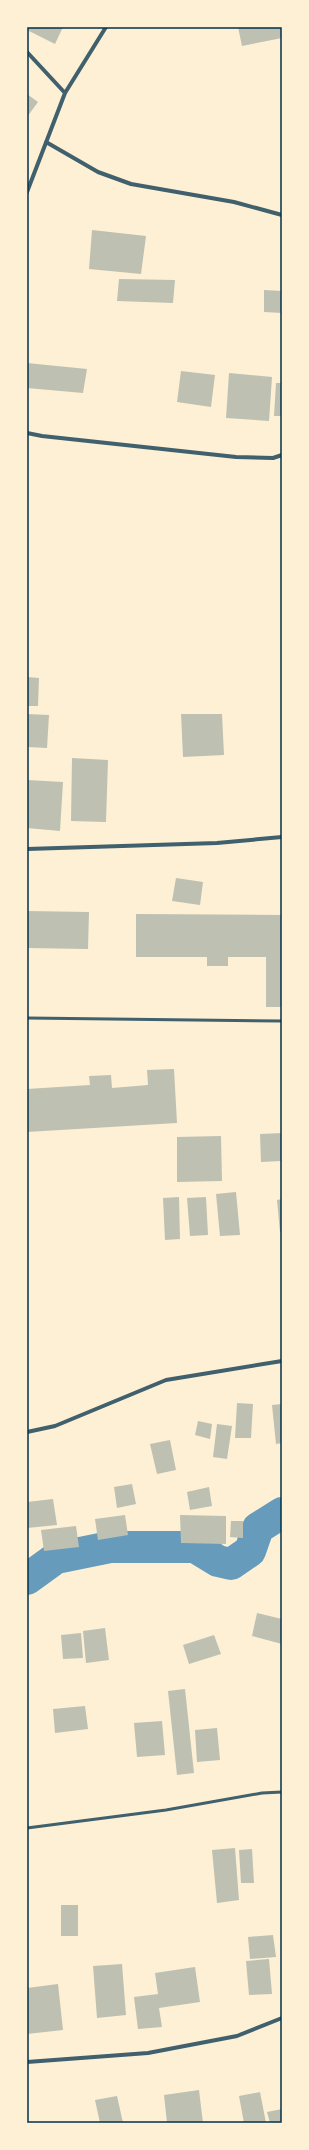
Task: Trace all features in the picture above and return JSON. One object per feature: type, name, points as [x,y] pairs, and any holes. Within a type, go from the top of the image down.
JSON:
[{"type":"street","points":[[27,192],[65,93],[106,27]]},
{"type":"street","points":[[27,52],[65,93]]},
{"type":"street","points":[[46,142],[98,172],[131,184],[234,202],[282,215]]},
{"type":"street","points":[[27,433],[50,437],[236,456],[273,458],[282,456]]},
{"type":"street","points":[[27,849],[217,843],[282,837]]},
{"type":"street","points":[[27,1432],[55,1426],[166,1380],[282,1361]]},
{"type":"street","points":[[27,2062],[148,2054],[237,2036],[282,2018]]},
{"type":"lane","points":[[27,1018],[282,1021]]},
{"type":"lane","points":[[27,1828],[166,1810],[262,1793],[282,1792]]},
{"type":"building","points":[[27,27],[63,27],[55,44],[27,30]]},
{"type":"building","points":[[238,27],[282,27],[282,38],[242,46]]},
{"type":"building","points":[[27,94],[38,102],[27,117]]},
{"type":"building","points":[[92,230],[146,236],[141,274],[89,269]]},
{"type":"building","points":[[119,279],[175,280],[173,303],[117,301]]},
{"type":"building","points":[[264,290],[282,291],[282,313],[264,312]]},
{"type":"building","points":[[27,363],[87,369],[83,393],[27,388]]},
{"type":"building","points":[[181,371],[215,375],[211,407],[177,402]]},
{"type":"building","points":[[229,373],[272,377],[269,421],[226,418]]},
{"type":"building","points":[[276,383],[282,383],[282,416],[274,416]]},
{"type":"building","points":[[27,677],[39,678],[38,706],[27,706]]},
{"type":"building","points":[[27,714],[49,715],[47,748],[27,747]]},
{"type":"building","points":[[181,714],[222,714],[224,755],[183,757]]},
{"type":"building","points":[[72,758],[108,760],[106,822],[71,821]]},
{"type":"building","points":[[27,780],[63,782],[60,831],[27,828]]},
{"type":"building","points":[[176,878],[203,882],[200,905],[172,901]]},
{"type":"building","points":[[27,911],[89,912],[88,949],[27,948]]},
{"type":"building","points":[[136,914],[282,915],[282,1007],[266,1007],[266,957],[228,957],[228,966],[207,966],[207,957],[136,957]]},
{"type":"building","points":[[174,1069],[177,1123],[27,1132],[27,1089],[90,1085],[89,1076],[111,1075],[112,1088],[148,1085],[147,1070]]},
{"type":"building","points":[[282,1133],[282,1161],[261,1162],[260,1134]]},
{"type":"building","points":[[221,1136],[222,1181],[177,1182],[177,1137]]},
{"type":"building","points":[[236,1192],[240,1235],[220,1236],[216,1194]]},
{"type":"building","points":[[179,1197],[180,1239],[165,1240],[163,1198]]},
{"type":"building","points":[[206,1197],[208,1235],[190,1236],[187,1198]]},
{"type":"building","points":[[282,1199],[282,1232],[280,1232],[277,1200]]},
{"type":"building","points":[[237,1403],[253,1404],[251,1438],[235,1438]]},
{"type":"building","points":[[282,1404],[282,1443],[276,1444],[272,1405]]},
{"type":"building","points":[[198,1421],[212,1424],[210,1439],[195,1435]]},
{"type":"building","points":[[217,1424],[232,1426],[227,1459],[213,1457]]},
{"type":"building","points":[[170,1440],[176,1470],[157,1474],[150,1444]]},
{"type":"building","points":[[132,1484],[136,1504],[117,1508],[114,1487]]},
{"type":"building","points":[[209,1487],[212,1506],[190,1510],[187,1492]]},
{"type":"building","points":[[53,1499],[57,1525],[27,1528],[27,1502]]},
{"type":"building","points":[[125,1515],[128,1535],[98,1540],[95,1519]]},
{"type":"building","points":[[180,1515],[226,1516],[226,1544],[181,1543]]},
{"type":"building","points":[[231,1521],[243,1521],[243,1538],[230,1537]]},
{"type":"building","points":[[76,1526],[79,1547],[44,1551],[41,1530]]},
{"type":"building","points":[[257,1613],[282,1619],[282,1644],[252,1636]]},
{"type":"building","points":[[105,1628],[109,1660],[86,1663],[83,1631]]},
{"type":"building","points":[[81,1633],[83,1658],[63,1659],[61,1635]]},
{"type":"building","points":[[214,1635],[221,1654],[189,1664],[183,1645]]},
{"type":"building","points":[[185,1689],[194,1773],[177,1775],[168,1691]]},
{"type":"building","points":[[85,1706],[88,1729],[55,1733],[53,1709]]},
{"type":"building","points":[[162,1721],[165,1755],[137,1757],[134,1723]]},
{"type":"building","points":[[217,1728],[220,1760],[197,1762],[195,1730]]},
{"type":"building","points":[[235,1848],[239,1900],[217,1903],[212,1850]]},
{"type":"building","points":[[252,1849],[254,1883],[241,1883],[239,1850]]},
{"type":"building","points":[[61,1905],[78,1905],[78,1936],[61,1936]]},
{"type":"building","points":[[273,1935],[276,1957],[250,1959],[248,1937]]},
{"type":"building","points":[[269,1959],[272,1994],[249,1995],[246,1961]]},
{"type":"building","points":[[122,1964],[126,2015],[97,2018],[93,1966]]},
{"type":"building","points":[[195,1967],[200,2002],[159,2008],[162,2027],[138,2029],[134,1997],[158,1994],[155,1973]]},
{"type":"building","points":[[58,1984],[63,2030],[27,2034],[27,1988]]},
{"type":"building","points":[[199,2090],[203,2123],[167,2123],[164,2095]]},
{"type":"building","points":[[260,2092],[266,2123],[244,2123],[239,2096]]},
{"type":"building","points":[[117,2096],[123,2123],[100,2123],[95,2100]]},
{"type":"building","points":[[282,2109],[282,2123],[270,2123],[267,2112]]},
{"type":"waterway","points":[[27,1579],[56,1558],[110,1547],[195,1547],[218,1561],[231,1564],[250,1551],[258,1528],[282,1513]]}]
